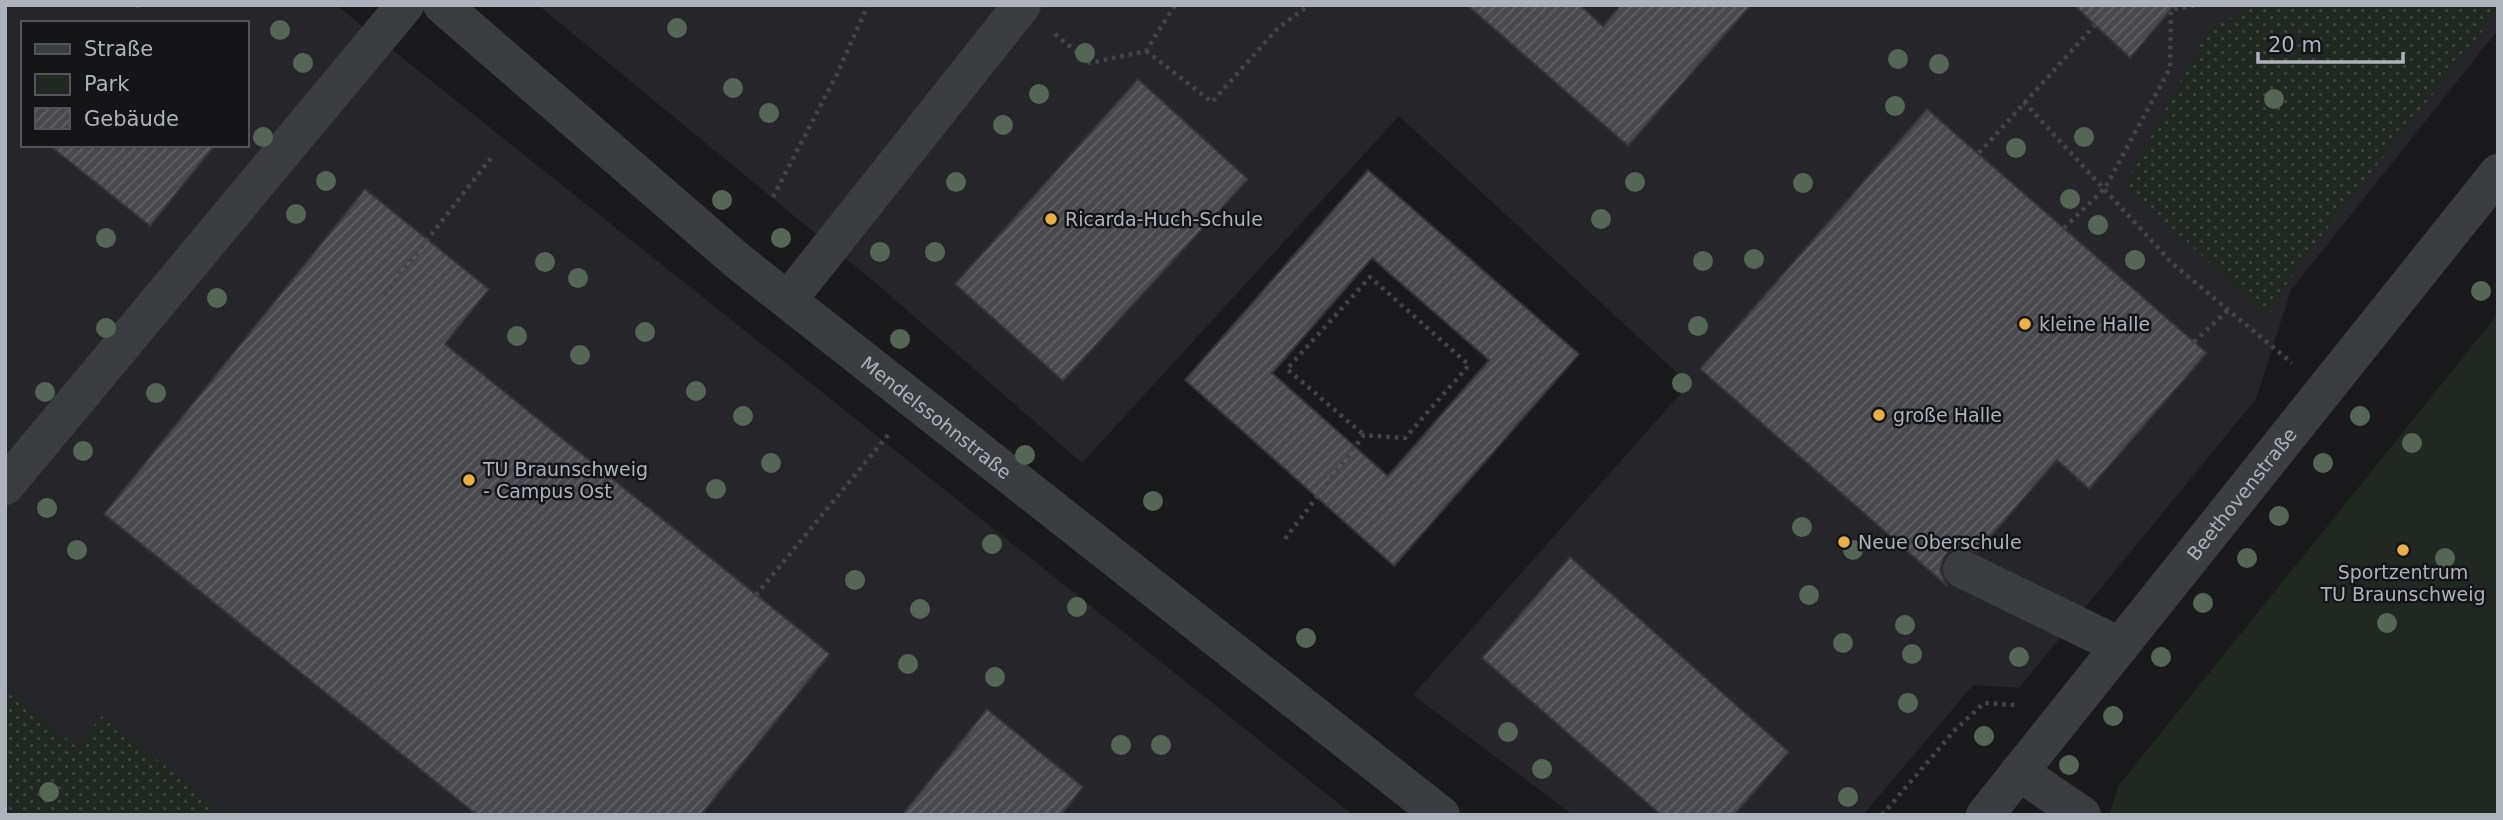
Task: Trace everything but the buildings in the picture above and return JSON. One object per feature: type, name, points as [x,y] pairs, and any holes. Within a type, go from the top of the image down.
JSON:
[{"type":"street","points":[[5,486],[405,5]]},
{"type":"street","name":"Mendelssohnstraße","points":[[442,5],[739,262],[1441,815]]},
{"type":"street","points":[[788,300],[1021,6]]},
{"type":"street","name":"Beethovenstraße","points":[[1985,815],[2498,173]]},
{"type":"street","points":[[1962,569],[2120,646]]},
{"type":"street","points":[[2019,772],[2082,815]]},
{"type":"path","points":[[773,197],[838,72],[868,5]]},
{"type":"path","points":[[1021,6],[1090,63],[1146,51],[1175,5]]},
{"type":"path","points":[[1146,51],[1212,102],[1277,29],[1309,5]]},
{"type":"path","points":[[2064,228],[2105,188],[2170,68],[2171,10],[2197,5]]},
{"type":"path","points":[[1979,153],[2095,25]]},
{"type":"path","points":[[2024,102],[2173,264],[2325,390]]},
{"type":"path","points":[[384,295],[491,158]]},
{"type":"path","points":[[1370,277],[1468,365],[1405,438],[1364,435],[1287,369],[1370,277]]},
{"type":"path","points":[[2194,342],[2228,310]]},
{"type":"path","points":[[756,594],[915,401]]},
{"type":"path","points":[[1285,539],[1364,435]]},
{"type":"path","points":[[1882,815],[1955,730],[1984,703],[2024,705]]},
{"type":"shaded area","name":"TU Braunschweig - Campus Ost","points":[[5,5],[336,5],[1353,815],[5,815]]},
{"type":"shaded area","name":"Neue Oberschule","points":[[538,5],[2498,5],[2498,30],[2291,290],[2256,399],[2019,688],[1973,685],[1863,815],[1573,815],[1413,695],[1689,384],[1399,116],[1082,463],[878,285]]},
{"type":"green space","points":[[2257,5],[2498,5],[2498,11],[2300,263],[2268,316],[2125,185],[2209,28]]},
{"type":"green space","name":"Sportzentrum TU Braunschweig","points":[[2498,314],[2498,815],[2109,815],[2119,785]]},
{"type":"green space","points":[[5,689],[77,747],[102,716],[227,815],[5,815]]},
{"type":"place","name":"Ricarda-Huch-Schule","points":[[1051,219]]},
{"type":"place","name":"kleine Halle","points":[[2025,324]]},
{"type":"place","name":"große Halle","points":[[1879,415]]},
{"type":"place","name":"TU Braunschweig - Campus Ost","points":[[469,480]]},
{"type":"place","name":"Neue Oberschule","points":[[1844,542]]},
{"type":"place","name":"Sportzentrum TU Braunschweig","points":[[2403,550]]}]
